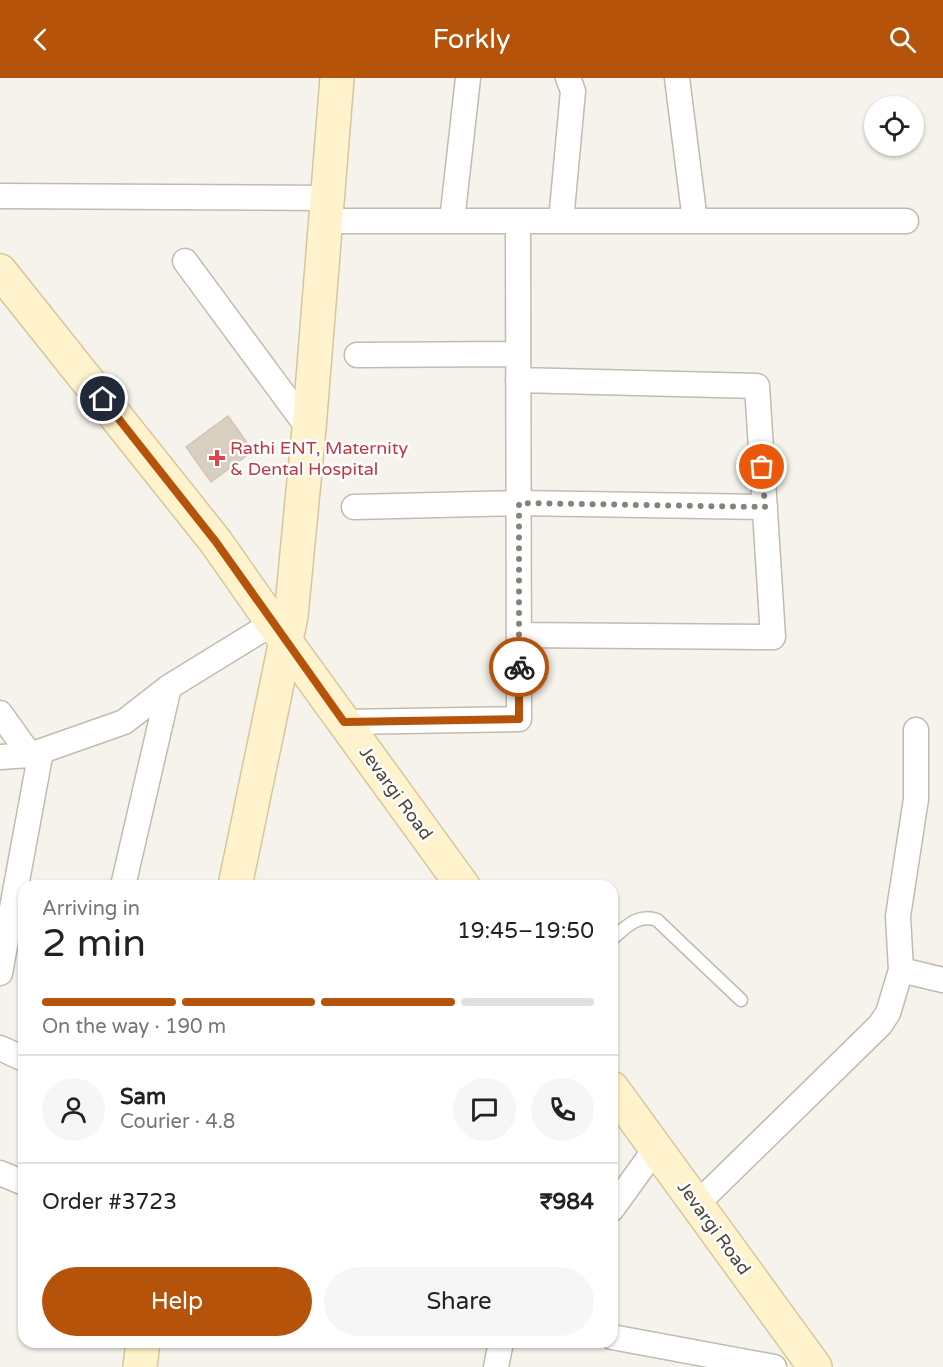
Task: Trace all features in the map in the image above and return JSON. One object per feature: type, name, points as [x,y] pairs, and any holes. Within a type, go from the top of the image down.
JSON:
[{"type":"main road","points":[[236,880],[279,632],[291,616],[309,429],[337,78]]},
{"type":"main road","name":"Jevargi Road","points":[[0,272],[216,542],[459,880]]},
{"type":"main road","name":"Jevargi Road","points":[[618,1096],[815,1367]]},
{"type":"main road","points":[[140,1367],[142,1348]]},
{"type":"street","points":[[452,221],[468,78]]},
{"type":"street","points":[[561,221],[573,91],[568,78]]},
{"type":"street","points":[[677,78],[695,221]]},
{"type":"street","points":[[0,196],[326,209],[452,221],[906,221]]},
{"type":"street","points":[[344,722],[519,719],[518,221]]},
{"type":"street","points":[[185,261],[309,429]]},
{"type":"street","points":[[357,355],[518,354]]},
{"type":"street","points":[[518,380],[757,386],[773,637],[519,635]]},
{"type":"street","points":[[354,507],[519,503],[765,507]]},
{"type":"street","points":[[0,757],[36,753],[124,722],[169,687],[279,632]]},
{"type":"street","points":[[124,880],[169,687]]},
{"type":"street","points":[[0,712],[36,753]]},
{"type":"street","points":[[697,1204],[880,1025],[888,1013],[901,970],[898,916],[916,799],[916,730]]},
{"type":"street","points":[[0,973],[36,753]]},
{"type":"street","points":[[901,970],[943,980]]},
{"type":"street","points":[[0,1048],[18,1056]]},
{"type":"street","points":[[618,1201],[656,1148]]},
{"type":"street","points":[[0,1173],[18,1180]]},
{"type":"street","points":[[618,1337],[774,1367]]},
{"type":"street","points":[[496,1367],[500,1348]]},
{"type":"lane","points":[[618,934],[637,919],[649,917],[657,920],[741,1000]]},
{"type":"building","points":[[228,416],[253,451],[211,482],[186,447]]},
{"type":"way so far","points":[[519,667],[519,503],[765,507],[762,467]]},
{"type":"place","name":"Rathi ENT, Maternity & Dental Hospital","points":[[217,458]]},
{"type":"route","points":[[103,399],[216,542],[344,722],[519,719],[519,667]]}]
